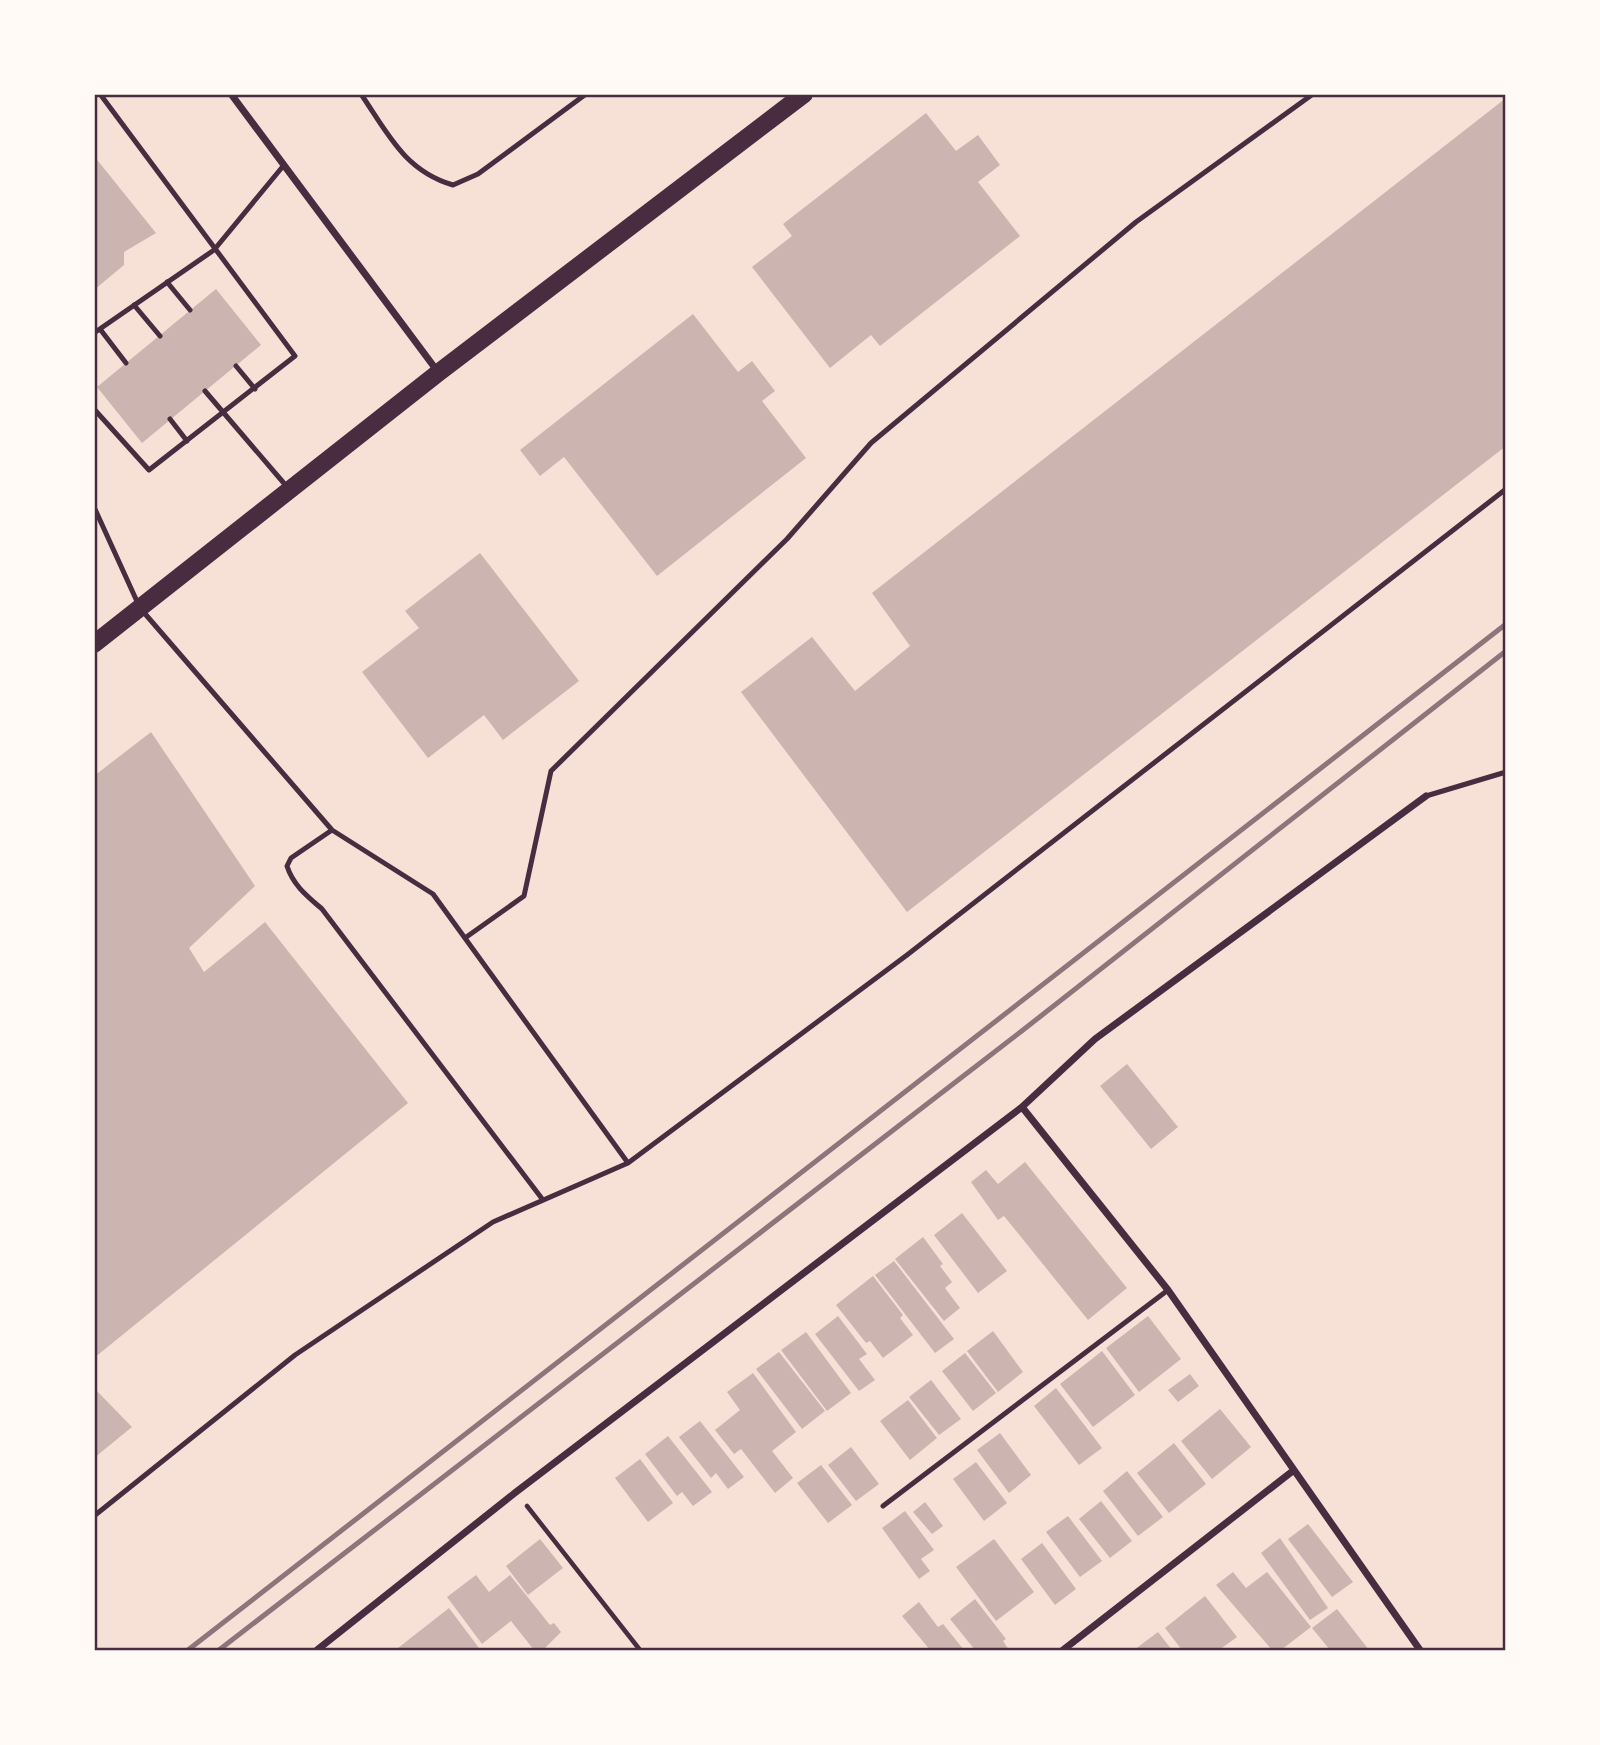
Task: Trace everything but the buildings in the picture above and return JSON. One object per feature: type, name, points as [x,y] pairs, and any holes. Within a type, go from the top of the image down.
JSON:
[{"type":"main road","points":[[94,644],[438,373],[804,94]]},
{"type":"street","points":[[231,94],[438,373]]},
{"type":"street","points":[[317,1650],[516,1492],[1022,1107],[1095,1039],[1426,796]]},
{"type":"street","points":[[1022,1107],[1168,1290],[1417,1649]]},
{"type":"street","points":[[1063,1650],[1294,1470]]},
{"type":"lane","points":[[94,410],[149,470],[295,356],[100,94]]},
{"type":"lane","points":[[361,94],[407,160],[430,178],[453,185],[478,174],[586,94]]},
{"type":"lane","points":[[465,938],[524,896],[551,771],[787,539],[872,443],[1136,222],[1313,94]]},
{"type":"lane","points":[[126,363],[97,331],[215,250],[284,165]]},
{"type":"lane","points":[[167,282],[190,310]]},
{"type":"lane","points":[[134,305],[160,335]]},
{"type":"lane","points":[[236,366],[255,389]]},
{"type":"lane","points":[[205,391],[290,491]]},
{"type":"lane","points":[[170,419],[187,441]]},
{"type":"lane","points":[[94,1516],[295,1355],[493,1222],[628,1163],[907,955],[1506,489]]},
{"type":"lane","points":[[94,507],[140,608],[332,830],[433,894],[628,1163]]},
{"type":"lane","points":[[94,527],[101,522]]},
{"type":"lane","points":[[1426,796],[1506,772]]},
{"type":"lane","points":[[332,830],[291,858],[287,866],[293,881],[322,909],[543,1200]]},
{"type":"lane","points":[[883,1506],[1168,1290]]},
{"type":"path","points":[[516,1492],[640,1650]]},
{"type":"railway","points":[[188,1650],[1506,624]]},
{"type":"railway","points":[[219,1650],[1023,1030],[1506,651]]}]
